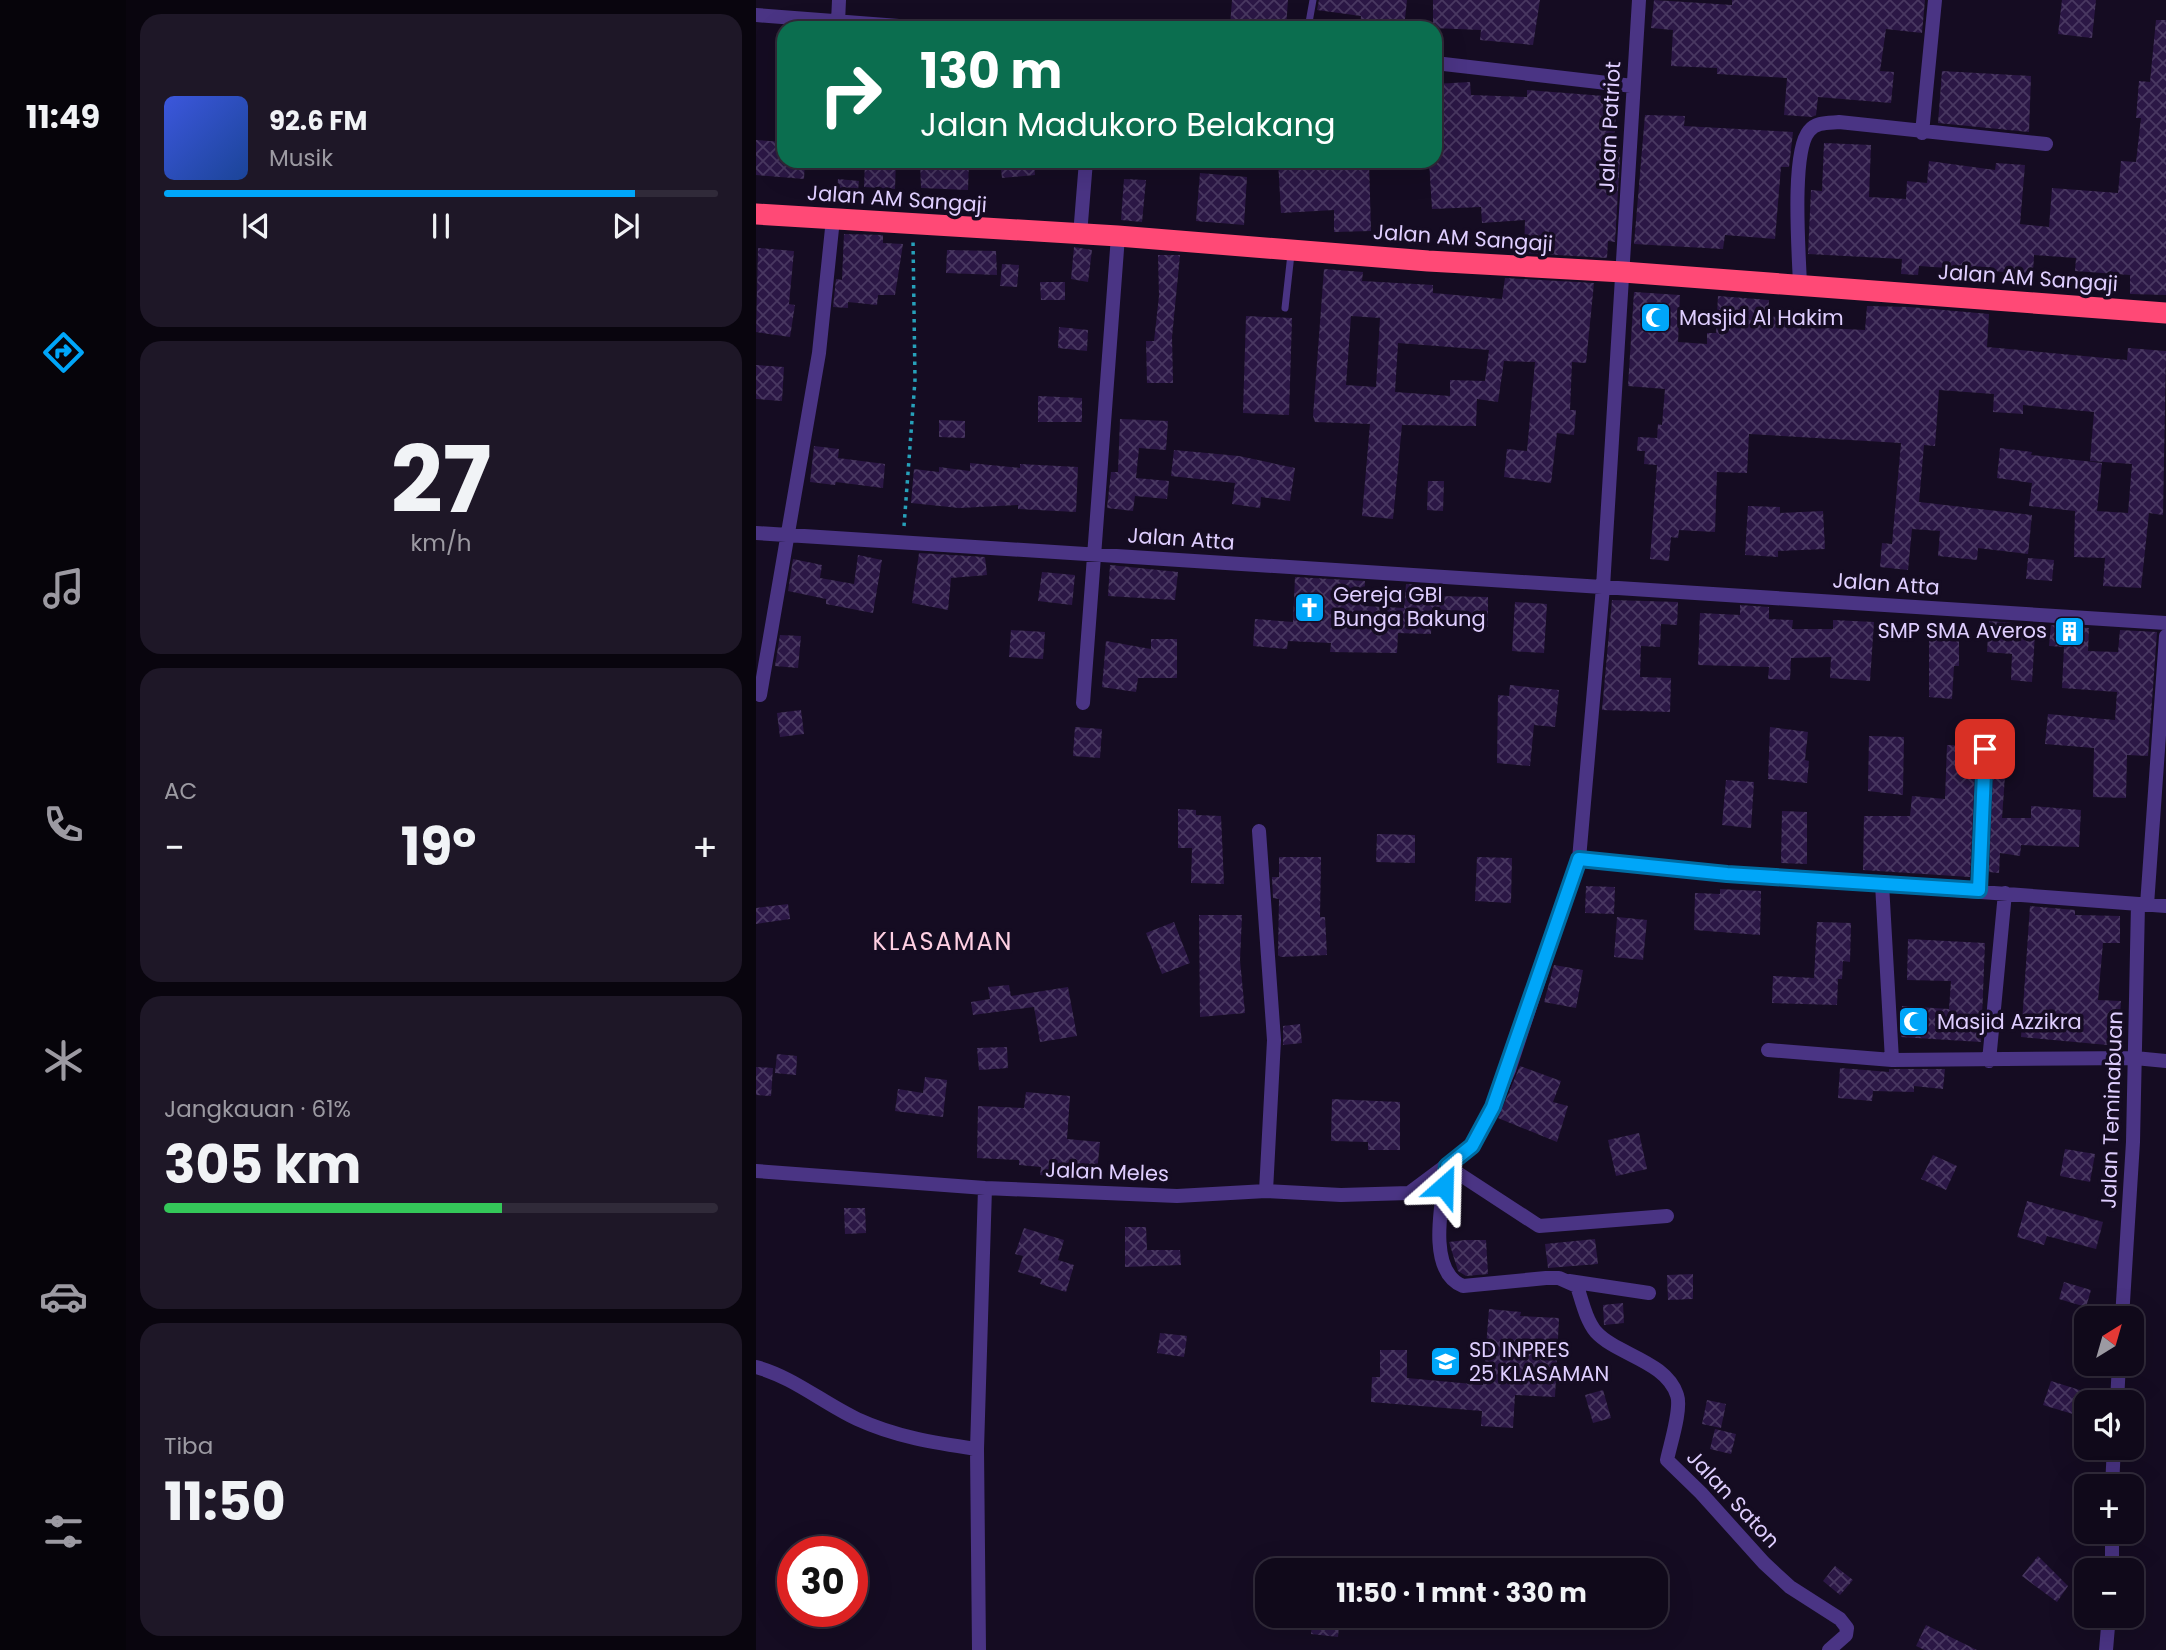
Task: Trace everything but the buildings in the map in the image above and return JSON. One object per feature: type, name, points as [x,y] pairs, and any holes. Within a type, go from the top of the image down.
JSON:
[{"type":"highway","name":"Jalan AM Sangaji","points":[[756,214],[1118,236],[1428,261],[1623,264],[1800,285],[2166,313]]},
{"type":"street","points":[[838,21],[839,0]]},
{"type":"street","name":"Jalan Patriot","points":[[1623,264],[1639,0]]},
{"type":"street","points":[[1922,133],[1935,0]]},
{"type":"street","points":[[756,15],[818,21]]},
{"type":"street","points":[[1442,63],[1633,86]]},
{"type":"street","points":[[1800,285],[1798,173],[1804,139],[1810,130],[1819,124],[1839,122],[1922,133],[2046,144]]},
{"type":"street","points":[[1080,235],[1085,168]]},
{"type":"street","points":[[760,695],[820,353],[833,219]]},
{"type":"street","points":[[1083,703],[1118,236]]},
{"type":"street","points":[[1623,264],[1603,587],[1579,859],[1648,867],[2166,906]]},
{"type":"street","name":"Jalan Atta","points":[[756,533],[2166,622]]},
{"type":"street","name":"Jalan Teminabuan","points":[[2123,1306],[2143,904],[2166,636]]},
{"type":"street","points":[[1979,890],[1985,749]]},
{"type":"street","points":[[1259,831],[1274,1040],[1266,1191]]},
{"type":"street","name":"Jalan Meles","points":[[756,1171],[985,1188],[1177,1196],[1266,1191],[1341,1195],[1409,1193],[1472,1146],[1493,1107],[1579,859]]},
{"type":"street","points":[[1882,884],[1892,1060]]},
{"type":"street","points":[[1989,1061],[2006,893]]},
{"type":"street","points":[[1768,1050],[1892,1060],[2166,1060]]},
{"type":"street","points":[[1649,1293],[1546,1278],[1463,1286],[1452,1279],[1442,1256],[1439,1227],[1447,1166],[1539,1226],[1667,1216]]},
{"type":"street","points":[[979,1650],[977,1449],[985,1188]]},
{"type":"street","name":"Jalan Saton","points":[[1567,1281],[1577,1286],[1590,1324],[1598,1334],[1633,1353],[1663,1377],[1677,1394],[1679,1410],[1667,1460],[1790,1587],[1840,1619],[1847,1628],[1846,1635],[1829,1650]]},
{"type":"street","points":[[756,1367],[780,1376],[856,1419],[900,1436],[977,1449]]},
{"type":"street","points":[[2106,1650],[2108,1628]]},
{"type":"lane","points":[[1309,21],[1313,0]]},
{"type":"lane","points":[[1285,308],[1291,250]]},
{"type":"path","points":[[903,542],[915,380],[913,224]]},
{"type":"place","name":"Masjid Al Hakim","points":[[1656,318]]},
{"type":"place","name":"Gereja GBI Bunga Bakung","points":[[1310,607]]},
{"type":"place","name":"SMP SMA Averos","points":[[2070,631]]},
{"type":"place","name":"Masjid Azzikra","points":[[1914,1022]]},
{"type":"place","name":"SD INPRES 25 KLASAMAN","points":[[1446,1362]]},
{"type":"district","name":"KLASAMAN","points":[[943,942]]},
{"type":"route","points":[[1444,1186],[1447,1166],[1472,1146],[1493,1107],[1579,859],[1727,874],[1979,890],[1985,749]]}]
